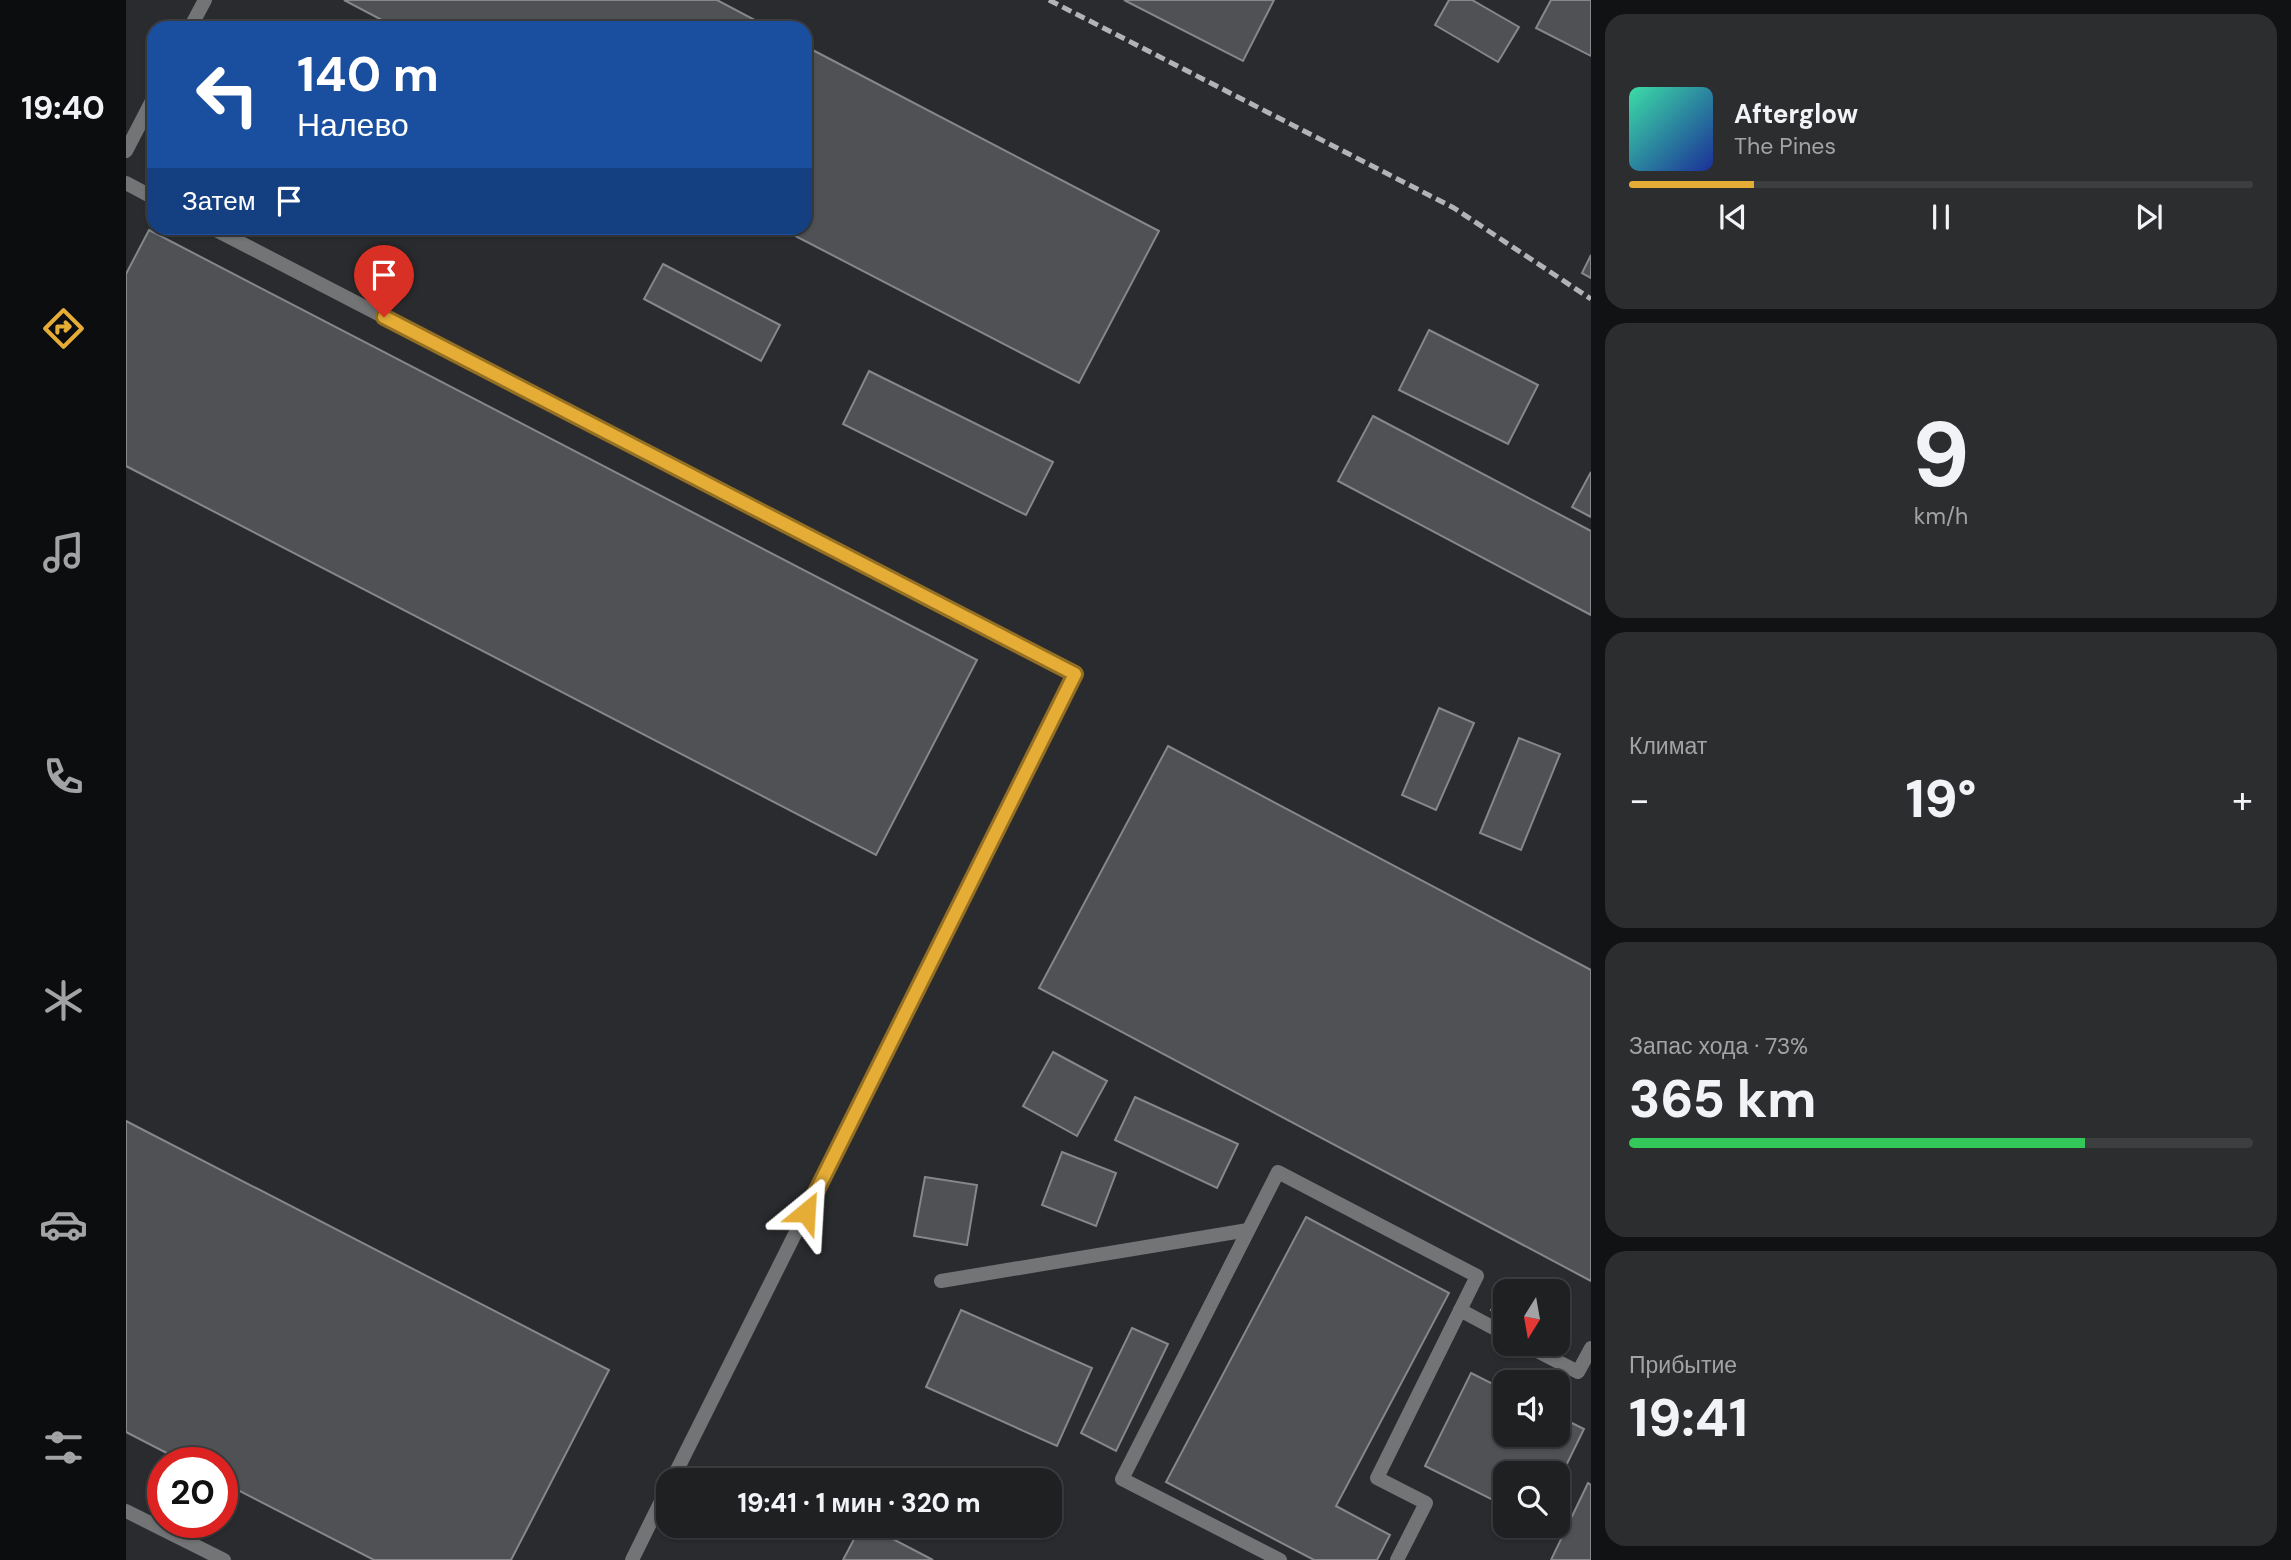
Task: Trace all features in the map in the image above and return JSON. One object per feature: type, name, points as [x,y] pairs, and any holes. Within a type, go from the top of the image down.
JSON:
[{"type":"lane","points":[[194,21],[205,0]]},
{"type":"lane","points":[[126,151],[147,110]]},
{"type":"lane","points":[[126,183],[147,194]]},
{"type":"lane","points":[[226,235],[1075,674],[678,1468]]},
{"type":"lane","points":[[1280,1560],[1122,1479],[1278,1172],[1477,1276],[1377,1478],[1426,1503],[1397,1560]]},
{"type":"lane","points":[[941,1281],[1248,1230]]},
{"type":"lane","points":[[1460,1310],[1493,1328]]},
{"type":"lane","points":[[1547,1356],[1578,1372],[1591,1348]]},
{"type":"lane","points":[[126,1511],[224,1560]]},
{"type":"lane","points":[[632,1560],[656,1511]]},
{"type":"building","points":[[344,0],[717,0],[757,21],[384,21]]},
{"type":"building","points":[[1124,0],[1274,0],[1243,61]]},
{"type":"building","points":[[1449,0],[1472,0],[1519,27],[1498,62],[1435,25]]},
{"type":"building","points":[[1551,0],[1591,0],[1591,56],[1536,28]]},
{"type":"building","points":[[812,50],[1159,231],[1079,383],[794,235],[812,235]]},
{"type":"building","points":[[147,234],[159,235],[977,660],[876,855],[126,466],[126,274]]},
{"type":"building","points":[[1591,255],[1591,278],[1582,273]]},
{"type":"building","points":[[663,264],[780,325],[761,361],[644,299]]},
{"type":"building","points":[[1429,330],[1538,385],[1508,444],[1399,390]]},
{"type":"building","points":[[869,371],[1053,462],[1026,515],[843,424]]},
{"type":"building","points":[[1373,416],[1591,531],[1591,615],[1338,481]]},
{"type":"building","points":[[1591,472],[1591,517],[1572,507]]},
{"type":"building","points":[[1439,708],[1474,723],[1436,810],[1402,795]]},
{"type":"building","points":[[1519,738],[1560,754],[1521,850],[1480,833]]},
{"type":"building","points":[[1168,746],[1591,970],[1591,1281],[1039,988]]},
{"type":"building","points":[[1053,1052],[1107,1081],[1077,1136],[1023,1106]]},
{"type":"building","points":[[1135,1097],[1238,1144],[1217,1188],[1115,1140]]},
{"type":"building","points":[[126,1121],[609,1370],[511,1560],[374,1560],[238,1490],[238,1447],[155,1447],[126,1432]]},
{"type":"building","points":[[1062,1152],[1116,1173],[1096,1226],[1042,1205]]},
{"type":"building","points":[[925,1177],[977,1185],[967,1245],[914,1236]]},
{"type":"building","points":[[1306,1217],[1449,1293],[1336,1506],[1390,1535],[1377,1560],[1314,1560],[1166,1482]]},
{"type":"building","points":[[961,1310],[1092,1368],[1057,1446],[926,1387]]},
{"type":"building","points":[[1132,1328],[1168,1344],[1116,1451],[1081,1433]]},
{"type":"building","points":[[1471,1373],[1493,1384],[1493,1447],[1570,1447],[1570,1422],[1584,1429],[1568,1461],[1493,1461],[1493,1500],[1425,1466]]},
{"type":"building","points":[[1588,1483],[1591,1485],[1591,1560],[1551,1560],[1562,1538],[1570,1538],[1570,1520]]},
{"type":"building","points":[[855,1538],[891,1538],[933,1560],[843,1560]]},
{"type":"railway","points":[[1049,0],[1454,208],[1591,299]]},
{"type":"route","points":[[384,317],[1075,674],[806,1212]]}]
